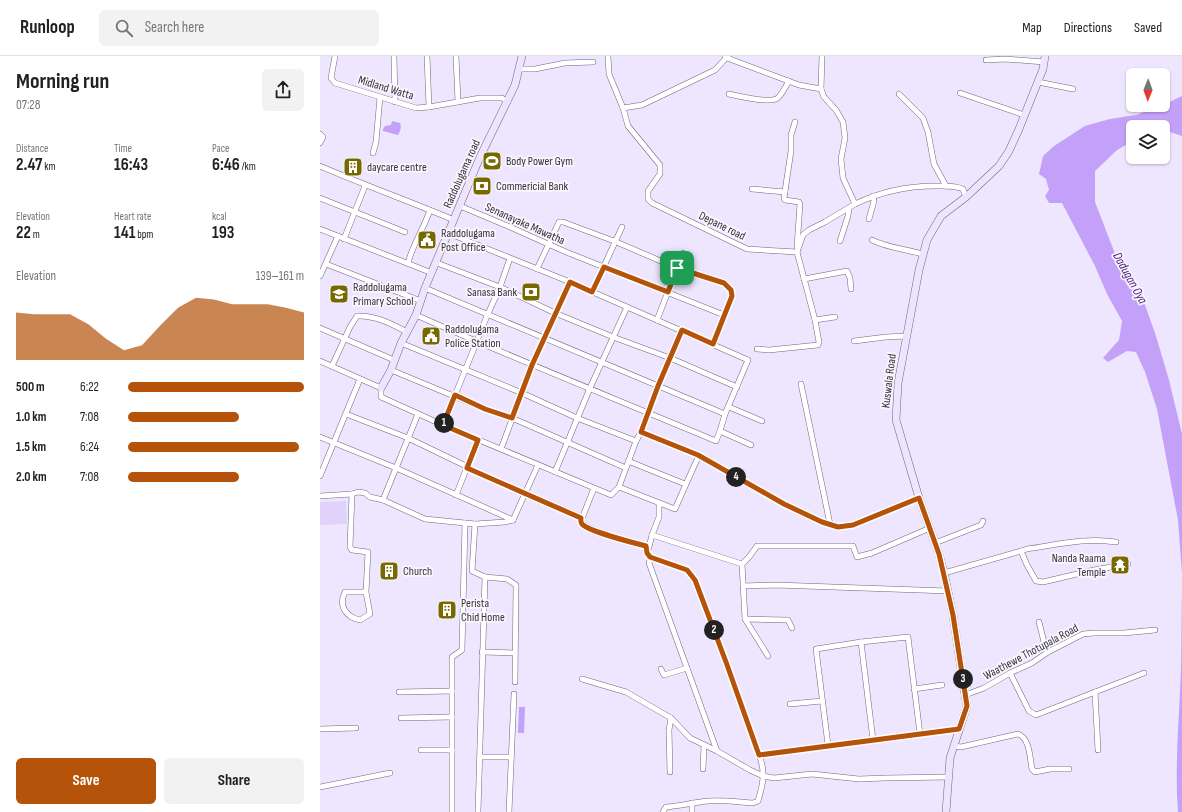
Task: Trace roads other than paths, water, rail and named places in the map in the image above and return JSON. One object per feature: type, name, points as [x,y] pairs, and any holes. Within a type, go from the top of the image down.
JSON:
[{"type":"street","name":"Midland Watta","points":[[335,56],[331,78],[335,83],[416,108],[480,98],[502,98],[508,102]]},
{"type":"street","points":[[394,56],[395,102]]},
{"type":"street","points":[[428,56],[429,107]]},
{"type":"street","points":[[456,56],[458,102]]},
{"type":"street","name":"Raddolugama road","points":[[382,388],[401,344],[416,315],[480,157],[508,102],[520,69],[522,56]]},
{"type":"street","name":"Depane road","points":[[608,56],[609,74],[623,108],[628,126],[660,165],[660,174],[648,191],[648,199],[652,203],[747,249],[797,252]]},
{"type":"street","points":[[822,56],[821,89],[824,97],[836,110],[843,122],[845,138],[841,159],[843,178],[855,204]]},
{"type":"street","points":[[623,108],[642,105],[715,70],[726,57],[799,85],[821,89]]},
{"type":"street","points":[[986,60],[1045,59]]},
{"type":"street","name":"Kuswala Road","points":[[946,812],[950,758],[967,706],[966,695],[944,574],[919,498],[896,420],[898,383],[922,254],[930,235],[941,216],[966,197],[999,166],[1009,151],[1038,82],[1045,59]]},
{"type":"street","points":[[520,69],[535,69],[565,63],[593,62]]},
{"type":"street","points":[[728,94],[750,99],[775,100],[779,97],[789,81]]},
{"type":"street","points":[[1038,82],[1073,89]]},
{"type":"street","points":[[960,93],[1024,115]]},
{"type":"street","points":[[899,94],[922,118],[928,132],[934,164],[946,186]]},
{"type":"street","points":[[373,153],[376,142],[380,97]]},
{"type":"street","points":[[757,349],[769,350],[818,345],[819,342],[815,320],[797,252],[800,204],[799,202],[785,200],[784,198],[791,151],[791,135],[795,122]]},
{"type":"street","points":[[320,134],[323,137],[320,143]]},
{"type":"street","points":[[320,166],[365,186],[391,194],[454,220]]},
{"type":"street","points":[[344,239],[365,186]]},
{"type":"street","points":[[797,252],[803,235],[809,230],[855,204],[873,196],[917,186],[956,186],[963,189],[966,197]]},
{"type":"street","points":[[752,189],[785,192]]},
{"type":"street","points":[[869,219],[874,201],[873,196]]},
{"type":"street","points":[[320,198],[405,232]]},
{"type":"street","name":"Senanayake Mawatha","points":[[460,206],[583,259],[724,315]]},
{"type":"street","points":[[840,241],[849,208]]},
{"type":"street","points":[[408,263],[410,254],[430,210]]},
{"type":"street","points":[[537,269],[559,222],[563,222],[614,241],[677,268],[724,283],[731,290],[732,296],[713,344]]},
{"type":"street","points":[[592,292],[614,241],[622,227]]},
{"type":"street","points":[[320,229],[432,273]]},
{"type":"street","points":[[416,315],[716,442],[748,360],[570,282],[448,233]]},
{"type":"street","points":[[320,276],[338,236]]},
{"type":"street","points":[[872,240],[878,243],[922,254]]},
{"type":"street","points":[[658,320],[683,254]]},
{"type":"street","points":[[443,425],[500,287],[510,258]]},
{"type":"street","points":[[437,263],[500,287],[613,337],[670,358],[737,386]]},
{"type":"street","points":[[326,264],[421,301]]},
{"type":"street","points":[[804,279],[847,271],[850,278],[851,289]]},
{"type":"street","points":[[501,449],[532,365],[570,282]]},
{"type":"street","points":[[426,288],[726,414]]},
{"type":"street","points":[[555,472],[590,388],[627,307]]},
{"type":"street","points":[[332,366],[350,327],[357,316],[368,316],[395,325],[407,332]]},
{"type":"street","points":[[815,320],[835,317]]},
{"type":"street","points":[[320,328],[394,360]]},
{"type":"street","points":[[320,361],[382,388],[381,397],[478,440],[611,495],[619,487],[636,441],[649,413],[658,386],[682,330]]},
{"type":"street","points":[[854,341],[886,336],[907,336]]},
{"type":"street","points":[[401,344],[465,369],[577,418],[636,441]]},
{"type":"street","points":[[391,370],[455,395],[485,409],[512,418],[626,468]]},
{"type":"street","points":[[320,476],[321,468],[334,442],[360,379]]},
{"type":"street","points":[[801,384],[830,524]]},
{"type":"street","points":[[729,407],[762,421]]},
{"type":"street","points":[[346,414],[408,438],[467,467],[581,518]]},
{"type":"street","points":[[383,500],[418,414]]},
{"type":"street","points":[[720,431],[751,445]]},
{"type":"street","points":[[641,432],[698,455],[784,504],[822,522],[838,527],[853,525],[919,498]]},
{"type":"street","points":[[320,437],[396,468],[513,520]]},
{"type":"street","points":[[456,495],[478,440]]},
{"type":"street","points":[[619,487],[675,509],[698,455]]},
{"type":"street","points":[[628,461],[685,484]]},
{"type":"street","points":[[513,520],[538,465]]},
{"type":"street","points":[[594,488],[581,518],[580,521],[582,524],[592,529],[649,547],[659,517],[659,503]]},
{"type":"street","points":[[320,496],[352,494],[358,492],[365,493],[370,497],[383,500],[425,519],[475,524],[513,520]]},
{"type":"street","points":[[352,494],[350,547],[352,550],[368,552],[366,592],[370,614],[360,620],[352,618],[343,608],[342,598],[345,592],[366,592]]},
{"type":"street","points":[[935,543],[981,525],[983,521]]},
{"type":"street","points":[[452,812],[452,657],[462,650],[465,523]]},
{"type":"street","points":[[475,524],[472,571],[485,577],[507,579],[516,585],[515,682]]},
{"type":"street","points":[[742,564],[750,557],[756,546],[853,546],[857,557],[872,553],[930,528]]},
{"type":"street","points":[[652,535],[742,564]]},
{"type":"street","points":[[944,574],[1027,549],[1088,540],[1116,542]]},
{"type":"street","points":[[646,546],[647,553],[650,557],[687,570],[695,580],[764,770],[758,801],[753,803],[711,800],[682,806],[666,807],[663,812]]},
{"type":"street","points":[[1021,551],[1036,582],[1043,582],[1128,564]]},
{"type":"street","points":[[650,557],[649,563],[717,751]]},
{"type":"street","points":[[742,564],[745,618],[768,656]]},
{"type":"street","points":[[478,812],[485,577]]},
{"type":"street","points":[[743,586],[776,585],[948,591]]},
{"type":"street","points":[[745,618],[788,620],[792,628]]},
{"type":"street","points":[[1039,622],[1048,652]]},
{"type":"street","name":"Waathewe Thotupala Road","points":[[966,695],[984,688],[1010,673],[1032,663],[1048,652],[1082,634],[1124,634],[1155,630]]},
{"type":"street","points":[[828,746],[816,649],[861,642],[908,637],[920,734]]},
{"type":"street","points":[[861,642],[873,740]]},
{"type":"street","points":[[482,652],[515,653]]},
{"type":"street","points":[[661,669],[664,675],[686,668]]},
{"type":"street","points":[[1010,673],[1030,711],[1036,715],[1144,673]]},
{"type":"street","points":[[582,679],[626,692],[671,718],[690,738],[763,776],[774,778],[812,774],[859,779],[949,777]]},
{"type":"street","points":[[914,689],[942,685]]},
{"type":"street","points":[[399,692],[452,691]]},
{"type":"street","points":[[1095,692],[1098,750]]},
{"type":"street","points":[[509,812],[514,694]]},
{"type":"street","points":[[790,704],[822,701]]},
{"type":"street","points":[[401,718],[452,717]]},
{"type":"street","points":[[670,772],[669,730],[671,718]]},
{"type":"street","points":[[320,729],[356,728]]},
{"type":"street","points":[[759,755],[959,729]]},
{"type":"street","points":[[954,746],[961,747],[1018,734],[1026,741],[1032,769],[1035,772],[1050,769],[1069,769]]},
{"type":"street","points":[[703,770],[704,745]]},
{"type":"street","points":[[421,750],[452,750]]},
{"type":"street","points":[[480,757],[511,757]]},
{"type":"street","points":[[320,787],[390,773]]},
{"type":"street","points":[[692,803],[692,812]]},
{"type":"place","name":"Body Power Gym","points":[[492,161]]},
{"type":"place","name":"daycare centre","points":[[353,167]]},
{"type":"place","name":"Commericial Bank","points":[[482,186]]},
{"type":"place","name":"Raddolugama Post Office","points":[[427,240]]},
{"type":"place","name":"Sanasa Bank","points":[[531,292]]},
{"type":"place","name":"Raddolugama Primary School","points":[[339,294]]},
{"type":"place","name":"Raddolugama Police Station","points":[[431,336]]},
{"type":"place","name":"Nanda Raama Temple","points":[[1120,565]]},
{"type":"place","name":"Church","points":[[389,571]]},
{"type":"place","name":"Perista Chid Home","points":[[447,610]]},
{"type":"water label","name":"Dadugan Oya","points":[[1130,278]]}]
